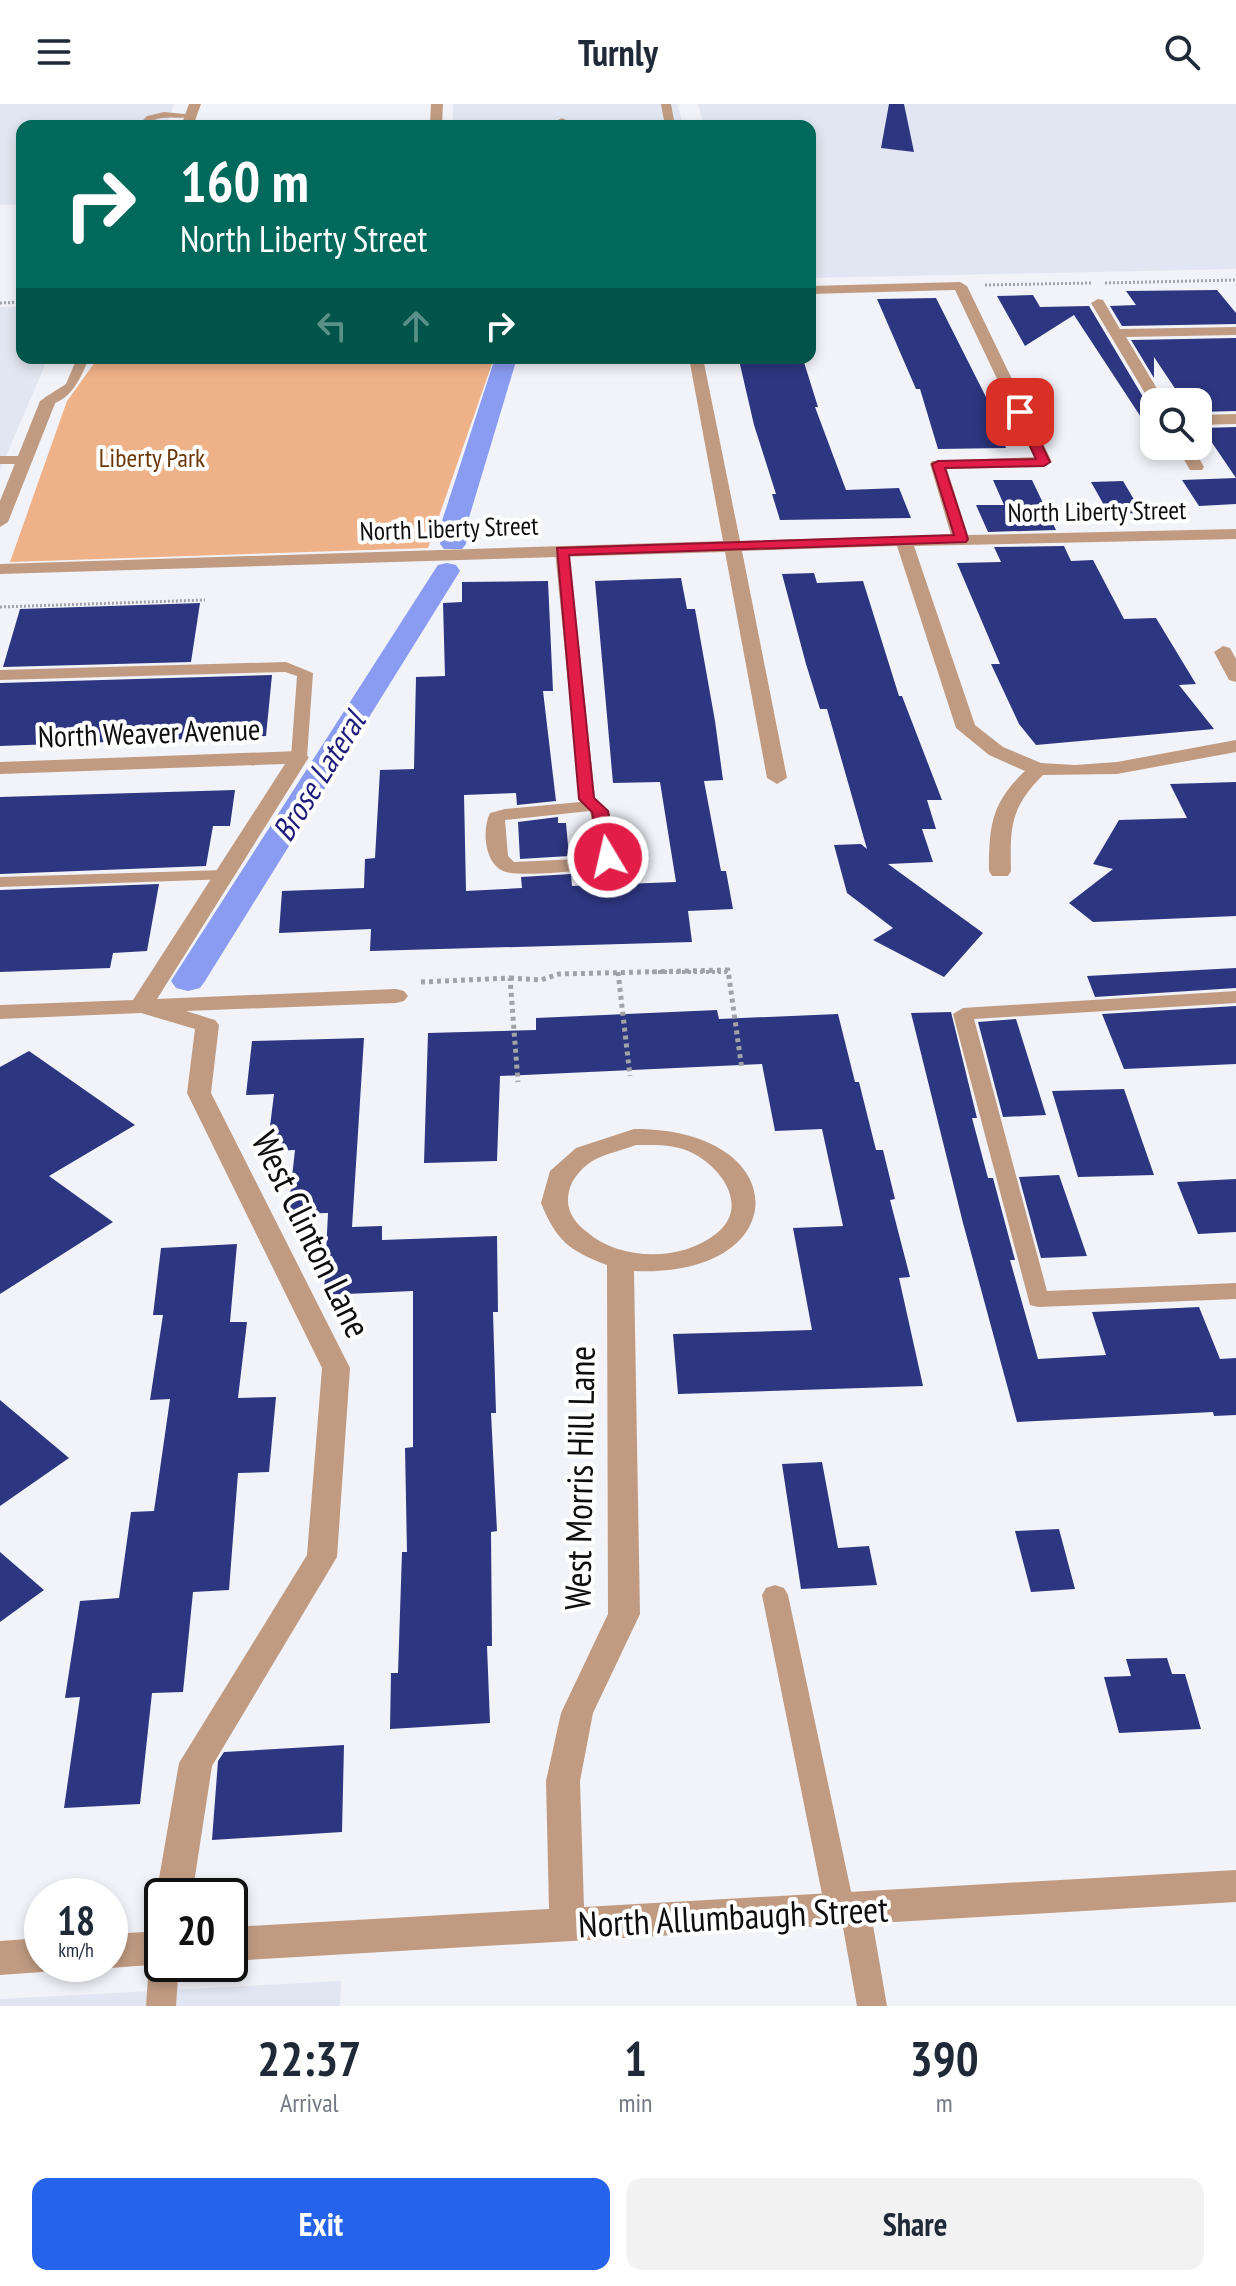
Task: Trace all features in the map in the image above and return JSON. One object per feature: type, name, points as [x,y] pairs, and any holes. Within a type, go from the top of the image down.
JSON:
[{"type":"street","points":[[816,290],[960,286],[1044,462],[938,464],[961,539]]},
{"type":"street","points":[[1098,303],[1149,388]]},
{"type":"street","points":[[1116,333],[1236,331]]},
{"type":"street","points":[[697,364],[777,778]]},
{"type":"street","points":[[0,522],[48,401]]},
{"type":"street","points":[[1212,420],[1236,419]]},
{"type":"street","points":[[1192,460],[1196,467]]},
{"type":"street","name":"North Liberty Street","points":[[0,569],[961,539],[1236,534]]},
{"type":"street","points":[[904,541],[966,728],[996,751],[1038,769],[1075,771],[1117,768],[1236,746]]},
{"type":"street","points":[[1223,652],[1236,676]]},
{"type":"street","points":[[141,1006],[299,757]]},
{"type":"street","name":"North Weaver Avenue","points":[[0,768],[299,757]]},
{"type":"street","points":[[1000,871],[1000,819],[1012,793],[1038,769]]},
{"type":"street","points":[[0,1012],[396,996]]},
{"type":"street","name":"West Clinton Lane","points":[[141,1006],[207,1025],[199,1093],[336,1368],[322,1557],[196,1763],[177,1878]]},
{"type":"street","points":[[634,1137],[664,1137],[693,1143],[718,1156],[736,1173],[745,1192],[744,1214],[733,1233],[712,1250],[684,1261],[663,1264],[620,1262],[579,1243],[568,1235],[555,1215],[553,1193],[561,1173],[579,1155],[604,1143],[634,1137]]},
{"type":"street","name":"West Morris Hill Lane","points":[[567,1926],[563,1781],[577,1713],[624,1614],[620,1262]]},
{"type":"street","name":"North Allumbaugh Street","points":[[248,1943],[1236,1886]]},
{"type":"street","points":[[0,1958],[24,1956]]},
{"type":"lane","points":[[147,120],[151,116],[191,115]]},
{"type":"lane","points":[[48,401],[71,386],[80,364]]},
{"type":"lane","points":[[0,460],[24,460]]},
{"type":"lane","points":[[562,551],[587,799],[600,811],[608,857],[605,862],[585,866],[510,867],[501,862],[496,852],[496,817],[592,806]]},
{"type":"lane","points":[[0,675],[286,667],[305,673],[299,757]]},
{"type":"lane","points":[[0,882],[225,875]]},
{"type":"lane","points":[[1236,997],[963,1014],[1038,1299],[1236,1291]]},
{"type":"lane","points":[[775,1595],[872,2006]]},
{"type":"lane","points":[[161,2006],[163,1982]]},
{"type":"path","points":[[0,607],[205,600]]},
{"type":"path","points":[[421,982],[510,978],[548,981],[559,974],[728,970],[742,1070]]},
{"type":"path","points":[[618,972],[630,1076]]},
{"type":"path","points":[[510,978],[518,1082]]},
{"type":"shaded area","points":[[0,104],[174,104],[168,120],[16,120],[16,205],[0,205]]},
{"type":"shaded area","points":[[453,104],[678,104],[682,120],[453,120]]},
{"type":"shaded area","points":[[698,104],[1236,104],[1236,269],[816,278],[816,120],[702,120]]},
{"type":"shaded area","points":[[0,307],[16,307],[16,364],[45,364],[0,470]]},
{"type":"shaded area","points":[[341,1981],[340,2006],[0,2006],[0,1999]]},
{"type":"green space","name":"Liberty Park","points":[[94,364],[492,364],[428,548],[10,562],[67,401]]},
{"type":"building","points":[[889,104],[904,104],[914,152],[881,148]]},
{"type":"building","points":[[1217,290],[1236,313],[1236,324],[1122,326],[1110,306],[1136,305],[1126,291]]},
{"type":"building","points":[[1033,295],[1040,307],[1089,306],[1140,392],[1140,416],[1074,315],[1025,346],[997,296]]},
{"type":"building","points":[[936,298],[987,399],[1006,448],[938,449],[920,389],[916,389],[877,299]]},
{"type":"building","points":[[1236,338],[1236,411],[1212,412],[1212,388],[1175,388],[1154,357],[1154,378],[1131,340]]},
{"type":"building","points":[[740,364],[805,364],[818,407],[815,407],[846,490],[899,488],[911,518],[780,520],[772,494],[776,494],[754,425]]},
{"type":"building","points":[[1236,427],[1236,478],[1212,443],[1212,428]]},
{"type":"building","points":[[1236,478],[1236,504],[1199,506],[1182,480]]},
{"type":"building","points":[[993,480],[1032,480],[1056,530],[988,532],[976,505],[1004,505]]},
{"type":"building","points":[[1123,481],[1142,513],[1109,514],[1091,482]]},
{"type":"building","points":[[1064,546],[1071,561],[1093,560],[1124,619],[1156,618],[1196,684],[1179,685],[1214,729],[1036,745],[1019,724],[991,664],[1000,664],[957,563],[1001,562],[994,547]]},
{"type":"building","points":[[814,573],[817,583],[863,581],[899,696],[902,696],[942,800],[927,800],[936,829],[922,829],[933,862],[888,864],[983,933],[944,977],[873,940],[893,928],[847,893],[834,845],[861,844],[867,849],[827,709],[820,709],[806,664],[782,574]]},
{"type":"building","points":[[681,578],[687,609],[695,609],[715,721],[723,780],[704,781],[721,871],[726,871],[733,909],[688,911],[692,942],[370,951],[371,929],[279,933],[282,891],[364,888],[365,859],[375,858],[380,770],[414,769],[416,677],[445,676],[443,603],[462,602],[462,582],[548,581],[553,691],[543,691],[556,801],[517,805],[516,793],[464,795],[466,891],[522,888],[521,877],[571,874],[572,886],[676,882],[660,782],[613,783],[595,581]]},
{"type":"building","points":[[200,603],[191,662],[3,667],[20,609]]},
{"type":"building","points":[[272,675],[266,736],[0,746],[0,683]]},
{"type":"building","points":[[1236,782],[1236,916],[1093,922],[1069,903],[1113,869],[1093,864],[1119,820],[1187,818],[1170,784]]},
{"type":"building","points":[[235,790],[230,826],[213,826],[206,866],[0,874],[0,797]]},
{"type":"building","points":[[558,817],[558,823],[566,823],[569,856],[520,859],[518,822]]},
{"type":"building","points":[[159,884],[147,951],[113,953],[110,968],[0,972],[0,890]]},
{"type":"building","points":[[1236,968],[1236,988],[1095,997],[1087,976]]},
{"type":"building","points":[[1236,1006],[1236,1064],[1124,1069],[1102,1014]]},
{"type":"building","points":[[717,1010],[719,1019],[838,1014],[855,1082],[859,1082],[876,1150],[883,1150],[895,1199],[890,1200],[910,1277],[899,1278],[923,1386],[678,1394],[673,1334],[812,1330],[793,1228],[843,1226],[822,1129],[775,1131],[762,1064],[500,1076],[497,1161],[424,1163],[428,1033],[536,1030],[536,1018]]},
{"type":"building","points":[[951,1012],[977,1118],[972,1118],[988,1178],[993,1178],[1015,1260],[1010,1260],[1038,1359],[1106,1355],[1092,1312],[1199,1307],[1220,1359],[1236,1358],[1236,1415],[1214,1416],[1213,1412],[1017,1422],[911,1013]]},
{"type":"building","points":[[1016,1019],[1046,1115],[1003,1117],[978,1022]]},
{"type":"building","points":[[364,1038],[352,1227],[382,1226],[382,1240],[497,1236],[498,1312],[493,1312],[496,1413],[491,1413],[497,1531],[491,1532],[492,1646],[487,1646],[490,1723],[390,1729],[391,1673],[398,1673],[402,1552],[407,1552],[405,1448],[413,1447],[413,1291],[324,1295],[328,1213],[288,1214],[295,1150],[267,1151],[274,1094],[246,1095],[252,1041]]},
{"type":"building","points":[[29,1051],[135,1125],[49,1176],[113,1222],[0,1294],[0,1067]]},
{"type":"building","points":[[1124,1089],[1154,1175],[1078,1177],[1052,1091]]},
{"type":"building","points":[[1059,1175],[1087,1256],[1041,1258],[1019,1177]]},
{"type":"building","points":[[1236,1179],[1236,1232],[1198,1234],[1177,1182]]},
{"type":"building","points":[[237,1244],[230,1322],[247,1322],[238,1398],[276,1397],[269,1472],[238,1473],[229,1590],[193,1592],[183,1692],[152,1693],[140,1804],[64,1808],[80,1697],[65,1698],[80,1601],[119,1598],[131,1512],[154,1511],[170,1399],[150,1400],[163,1315],[153,1315],[161,1248]]},
{"type":"building","points":[[0,1400],[69,1458],[0,1506]]},
{"type":"building","points":[[822,1462],[838,1548],[869,1546],[877,1585],[801,1589],[782,1464]]},
{"type":"building","points":[[1059,1529],[1075,1589],[1031,1592],[1015,1531]]},
{"type":"building","points":[[0,1552],[44,1590],[0,1622]]},
{"type":"building","points":[[1167,1658],[1172,1674],[1185,1674],[1201,1729],[1119,1733],[1104,1677],[1131,1676],[1126,1659]]},
{"type":"building","points":[[344,1745],[342,1832],[212,1840],[218,1761],[224,1752]]},
{"type":"waterway","name":"Brose Lateral","points":[[453,544],[455,521],[504,364]]},
{"type":"waterway","name":"Brose Lateral","points":[[188,981],[447,571]]},
{"type":"route","points":[[608,857],[600,811],[587,799],[562,551],[961,539],[938,464],[1044,462],[1020,412]]}]
